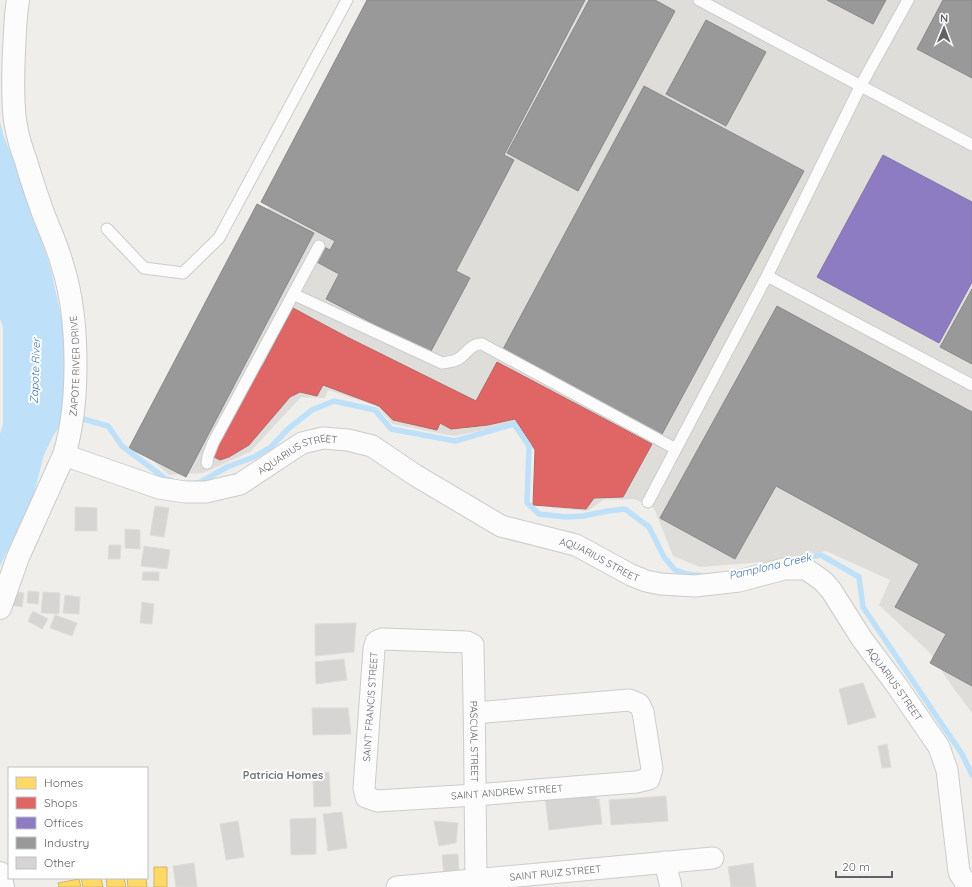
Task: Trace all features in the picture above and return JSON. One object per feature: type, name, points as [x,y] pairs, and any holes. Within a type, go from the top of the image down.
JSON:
[{"type":"main road","name":"ZAPOTE RIVER DRIVE","points":[[0,608],[18,557],[66,451],[73,404],[74,334],[67,284],[63,267],[25,160],[15,122],[12,79],[18,0]]},
{"type":"main road","points":[[0,873],[3,887]]},
{"type":"street","name":"AQUARIUS STREET","points":[[66,451],[159,488],[185,492],[206,492],[240,484],[302,443],[323,438],[348,440],[372,446],[415,475],[501,526],[576,546],[631,575],[646,581],[695,586],[739,581],[784,569],[806,569],[823,581],[831,590],[862,639],[939,747],[947,770],[959,872],[965,882],[972,887]]},
{"type":"street","name":"SAINT FRANCIS STREET","points":[[366,797],[364,788],[374,649],[376,642],[382,639],[467,642],[472,645]]},
{"type":"street","name":"PASCUAL STREET","points":[[472,645],[476,883]]},
{"type":"street","name":"SAINT ANDREW STREET","points":[[366,797],[377,801],[475,795],[636,782],[649,779],[652,769],[643,712],[639,704],[629,700],[474,713]]},
{"type":"street","name":"SAINT RUIZ STREET","points":[[397,887],[563,879],[666,862],[713,858]]},
{"type":"street","points":[[666,862],[671,887]]},
{"type":"lane","points":[[107,229],[144,268],[183,273],[219,238],[347,0]]},
{"type":"lane","points":[[699,0],[972,145]]},
{"type":"lane","points":[[648,502],[767,276],[861,85],[908,0]]},
{"type":"lane","points":[[207,463],[213,444],[319,246]]},
{"type":"lane","points":[[767,276],[972,386]]},
{"type":"lane","points":[[293,294],[442,363],[451,362],[460,358],[471,346],[482,344],[676,449]]},
{"type":"shaded area","points":[[378,0],[972,0],[972,713],[930,653],[879,605],[890,580],[826,551],[778,561],[700,567],[673,556],[654,508],[634,499],[603,500],[588,511],[552,508],[541,487],[543,449],[524,422],[454,436],[393,424],[376,406],[328,390],[325,398],[301,397],[250,452],[203,473],[169,475],[141,450]]},
{"type":"water","name":"Zapote River","points":[[0,122],[4,137],[26,192],[51,270],[65,334],[67,414],[52,438],[44,455],[33,497],[0,566],[0,434],[3,424],[3,327],[0,319]]},
{"type":"building: Homes","points":[[154,867],[167,867],[167,887],[154,887]]},
{"type":"building: Homes","points":[[79,879],[81,887],[59,887],[58,883]]},
{"type":"building: Homes","points":[[81,879],[101,879],[103,887],[83,887]]},
{"type":"building: Homes","points":[[106,879],[124,879],[126,887],[107,887]]},
{"type":"building: Homes","points":[[127,879],[146,879],[147,887],[128,887]]},
{"type":"building: Shops","points":[[293,308],[347,337],[476,401],[497,362],[652,444],[623,497],[594,498],[586,509],[533,505],[535,450],[515,419],[488,425],[451,429],[440,423],[437,430],[393,420],[379,406],[323,385],[317,396],[300,392],[290,397],[249,445],[229,457],[220,460],[212,456],[259,367],[262,367]]},
{"type":"building: Offices","points":[[883,155],[972,202],[972,282],[939,343],[817,277]]},
{"type":"building: Industry","points":[[367,0],[585,0],[504,155],[514,160],[456,271],[470,278],[430,353],[326,299],[339,274],[315,261],[322,246],[330,250],[335,241],[261,202]]},
{"type":"building: Industry","points":[[589,0],[655,0],[675,11],[578,191],[507,153]]},
{"type":"building: Industry","points":[[827,0],[886,0],[873,24]]},
{"type":"building: Industry","points":[[943,0],[972,0],[972,78],[917,49]]},
{"type":"building: Industry","points":[[706,20],[766,52],[726,126],[666,94]]},
{"type":"building: Industry","points":[[644,86],[804,171],[661,436],[502,351]]},
{"type":"building: Industry","points":[[257,204],[314,233],[186,477],[129,448]]},
{"type":"building: Industry","points":[[972,289],[972,364],[940,347]]},
{"type":"building: Industry","points":[[777,306],[972,412],[972,686],[930,663],[946,634],[895,607],[919,564],[776,486],[735,559],[660,518]]},
{"type":"building: Other","points":[[155,506],[169,508],[164,537],[150,535]]},
{"type":"building: Other","points":[[75,507],[97,508],[97,531],[75,531]]},
{"type":"building: Other","points":[[125,529],[140,530],[140,549],[125,548]]},
{"type":"building: Other","points":[[109,545],[121,545],[120,559],[108,559]]},
{"type":"building: Other","points":[[144,546],[170,550],[167,569],[141,566]]},
{"type":"building: Other","points":[[143,572],[159,572],[159,581],[142,580]]},
{"type":"building: Other","points":[[12,591],[24,593],[22,607],[9,605]]},
{"type":"building: Other","points":[[28,591],[39,592],[38,604],[27,603]]},
{"type":"building: Other","points":[[43,592],[60,593],[59,614],[41,613]]},
{"type":"building: Other","points":[[65,595],[80,597],[79,614],[63,613]]},
{"type":"building: Other","points":[[142,602],[154,604],[152,624],[140,623]]},
{"type":"building: Other","points":[[33,611],[48,619],[42,629],[28,621]]},
{"type":"building: Other","points":[[55,615],[77,623],[72,636],[50,628]]},
{"type":"building: Other","points":[[356,623],[354,652],[315,656],[315,624]]},
{"type":"building: Other","points":[[344,659],[347,680],[316,684],[315,662]]},
{"type":"building: Other","points":[[863,683],[876,717],[848,725],[839,689]]},
{"type":"building: Other","points":[[312,708],[348,708],[351,734],[313,735]]},
{"type":"building: Other","points":[[887,744],[891,767],[882,768],[878,746]]},
{"type":"building: Other","points":[[329,772],[331,806],[314,807],[313,773]]},
{"type":"building: Other","points":[[595,791],[596,799],[599,799],[602,824],[549,830],[545,797]]},
{"type":"building: Other","points":[[666,796],[668,821],[611,825],[609,800]]},
{"type":"building: Other","points":[[342,812],[347,848],[328,851],[323,814]]},
{"type":"building: Other","points":[[316,818],[316,854],[291,855],[290,819]]},
{"type":"building: Other","points":[[238,821],[244,857],[226,860],[220,824]]},
{"type":"building: Other","points":[[434,821],[458,823],[456,843],[439,846]]},
{"type":"building: Other","points":[[458,854],[459,873],[444,879],[442,855]]},
{"type":"building: Other","points":[[194,863],[197,887],[176,887],[173,866]]},
{"type":"building: Other","points":[[753,863],[756,887],[731,887],[728,867]]},
{"type":"waterway","name":"Pamplona Creek","points":[[195,483],[199,483],[227,467],[254,457],[271,447],[288,429],[312,410],[334,401],[375,410],[391,429],[455,441],[514,424],[529,446],[527,503],[539,514],[566,517],[583,516],[625,509],[649,527],[664,557],[675,570],[687,574],[704,576]]},
{"type":"waterway","name":"Pamplona Creek","points":[[76,417],[108,426],[122,446],[166,479],[171,480]]},
{"type":"waterway","name":"Pamplona Creek","points":[[794,560],[821,555],[859,577],[863,607],[962,754],[972,775]]},
{"type":"district","name":"Patricia Homes","points":[[283,775]]}]
